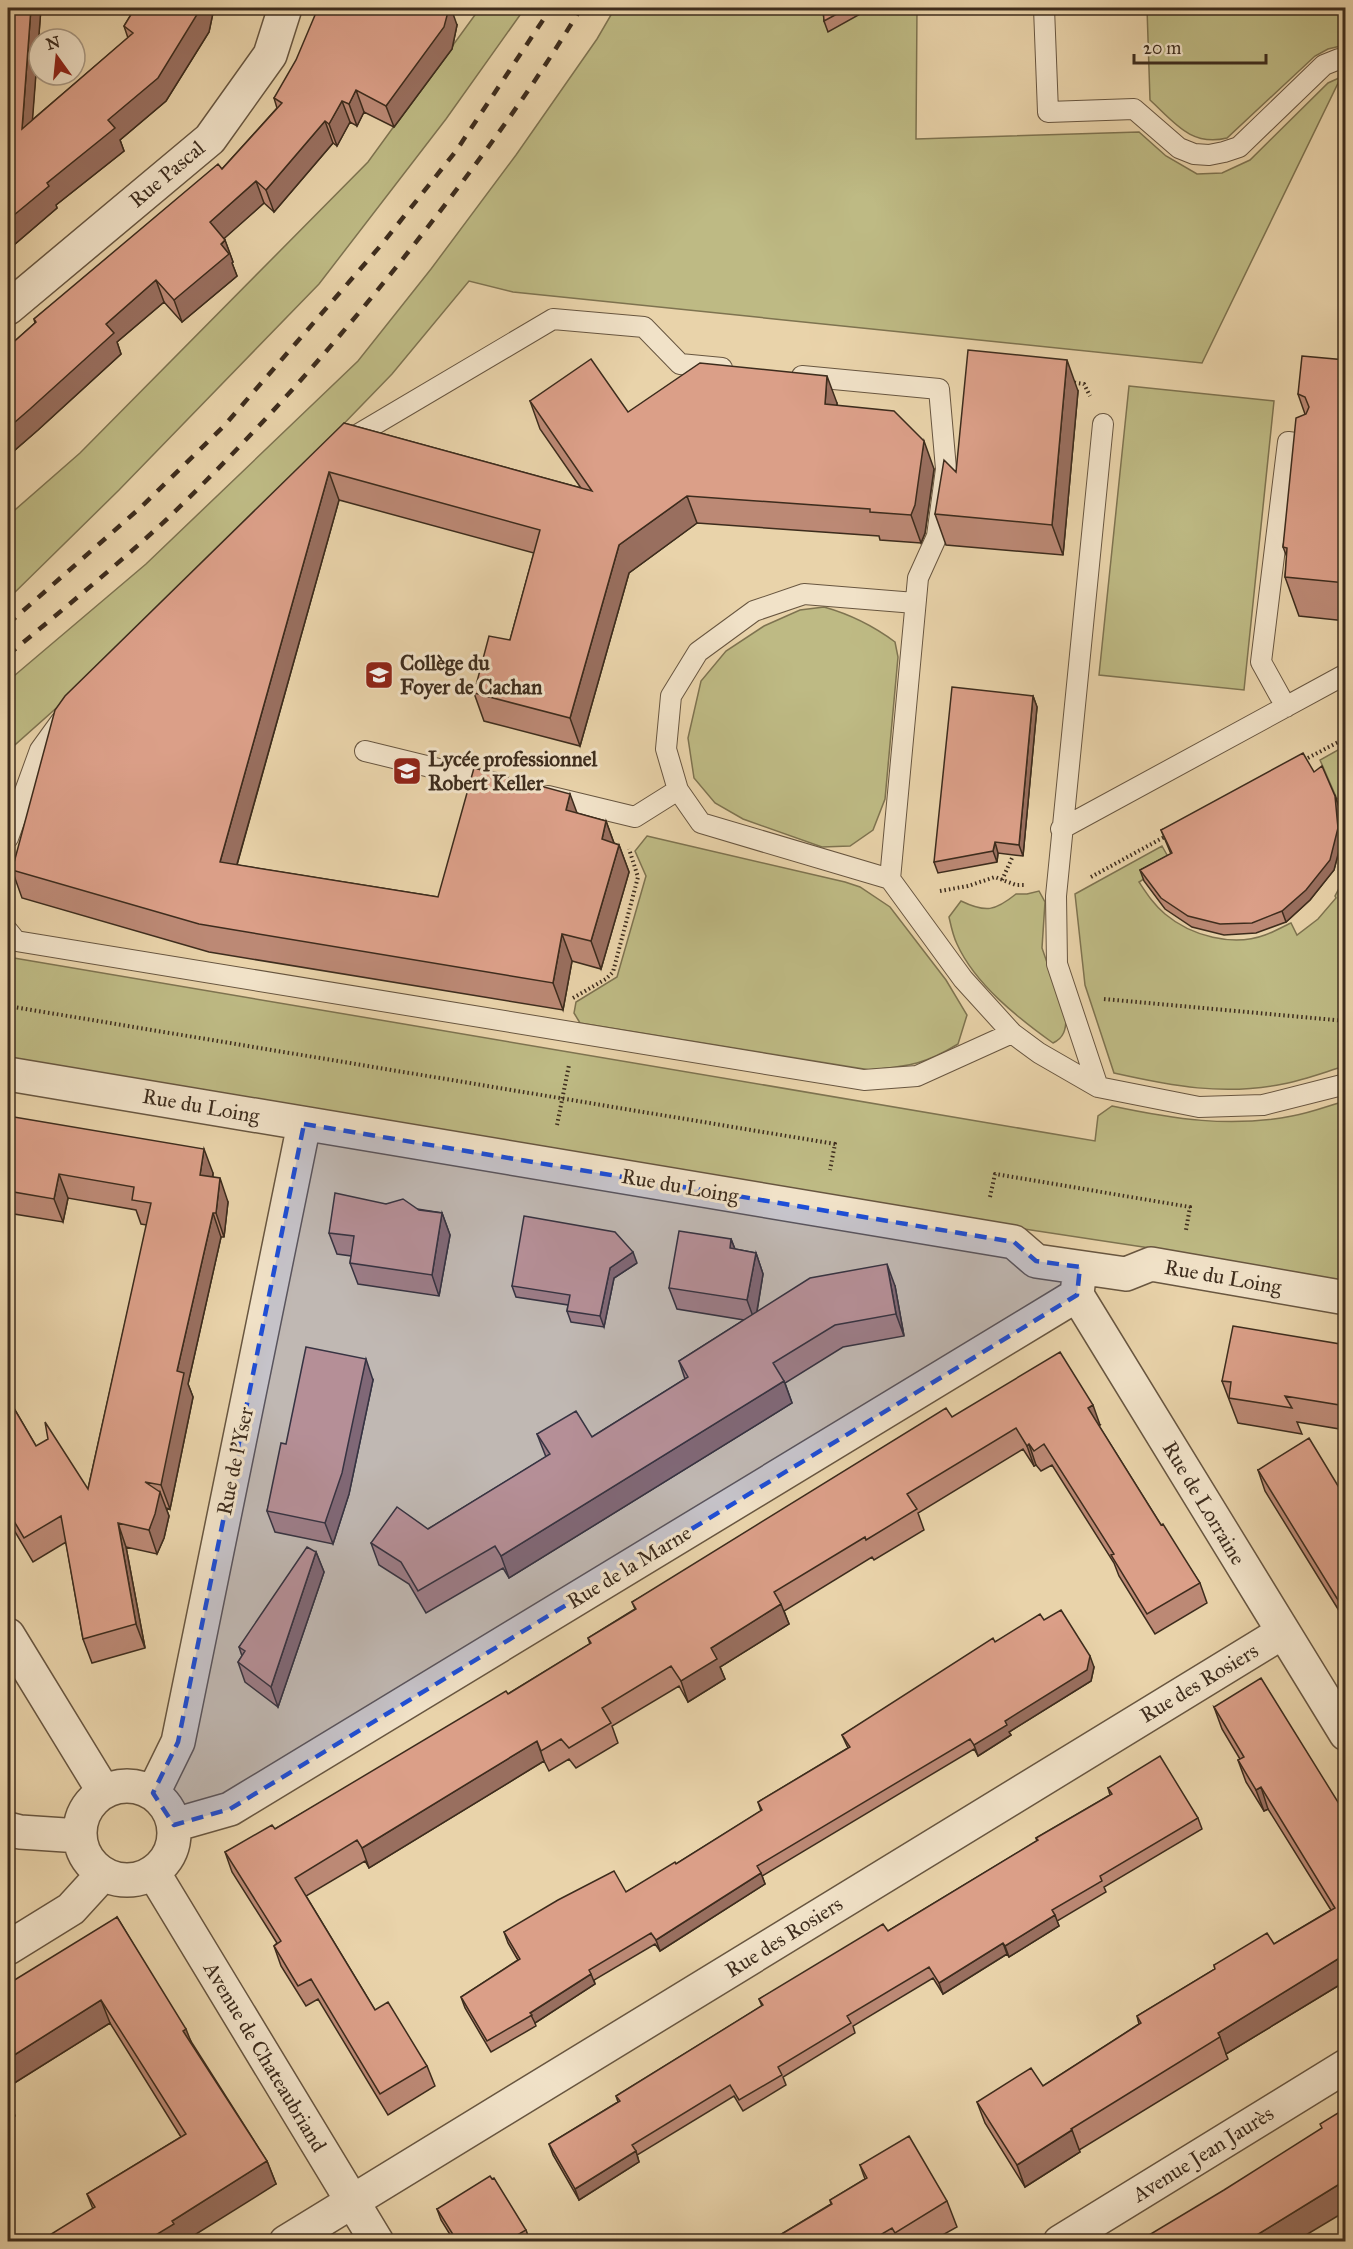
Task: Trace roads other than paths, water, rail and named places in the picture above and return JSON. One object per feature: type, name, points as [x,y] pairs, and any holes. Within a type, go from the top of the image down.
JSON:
[{"type":"street","name":"Rue Pascal","points":[[8,308],[210,138],[270,55],[285,8]]},
{"type":"street","name":"Rue du Loing","points":[[8,1074],[1014,1242],[1036,1261],[1079,1281],[1126,1274],[1151,1264],[1346,1298]]},
{"type":"street","name":"Rue de l'Yser","points":[[153,1793],[178,1742],[304,1124]]},
{"type":"street","name":"Rue de Lorraine","points":[[1079,1281],[1283,1632],[1346,1734]]},
{"type":"street","name":"Rue de la Marne","points":[[174,1825],[230,1809],[1079,1281]]},
{"type":"street","name":"Rue des Rosiers","points":[[286,2241],[1283,1632]]},
{"type":"street","points":[[8,1635],[104,1792]]},
{"type":"street","points":[[129,1786],[153,1793],[163,1802],[174,1825],[174,1839],[163,1864],[141,1879],[115,1880],[103,1874],[87,1858],[80,1836],[83,1815],[95,1798],[116,1787],[129,1786]]},
{"type":"street","points":[[8,1829],[20,1832],[80,1836]]},
{"type":"street","name":"Avenue de Chateaubriand","points":[[153,1872],[378,2241]]},
{"type":"street","points":[[8,1948],[71,1909],[103,1874]]},
{"type":"street","name":"Avenue Jean Jaurès","points":[[1060,2241],[1346,2066]]},
{"type":"lane","points":[[1044,8],[1048,112],[1134,109],[1179,148],[1194,153],[1209,155],[1239,147],[1324,65],[1339,59],[1346,59]]},
{"type":"lane","points":[[329,458],[346,441],[553,319],[644,327],[680,364],[739,370]]},
{"type":"lane","points":[[786,374],[939,389],[946,469],[937,537],[918,578],[890,879]]},
{"type":"lane","points":[[1098,1087],[1057,964],[1056,896],[1103,424]]},
{"type":"lane","points":[[1287,707],[1261,662],[1288,442],[1311,445]]},
{"type":"lane","points":[[915,603],[804,594],[754,611],[698,652],[671,696],[666,749],[678,790],[701,823],[890,879],[963,979],[1012,1033],[1040,1053],[1098,1087],[1199,1107],[1263,1105],[1346,1084]]},
{"type":"lane","points":[[1062,830],[1346,674]]},
{"type":"lane","points":[[8,838],[40,750],[74,708]]},
{"type":"lane","points":[[366,751],[510,786]]},
{"type":"lane","points":[[532,792],[635,817],[678,790]]},
{"type":"lane","points":[[8,931],[16,941],[864,1080],[917,1076],[1012,1033]]},
{"type":"railway","points":[[8,624],[140,508],[224,426],[382,244],[456,151],[551,8]]},
{"type":"railway","points":[[8,655],[108,572],[166,520],[233,453],[329,348],[463,181],[524,96],[581,8]]},
{"type":"place","name":"Collège du Foyer de Cachan","points":[[379,675]]},
{"type":"place","name":"Lycée professionnel Robert Keller","points":[[407,771]]}]
